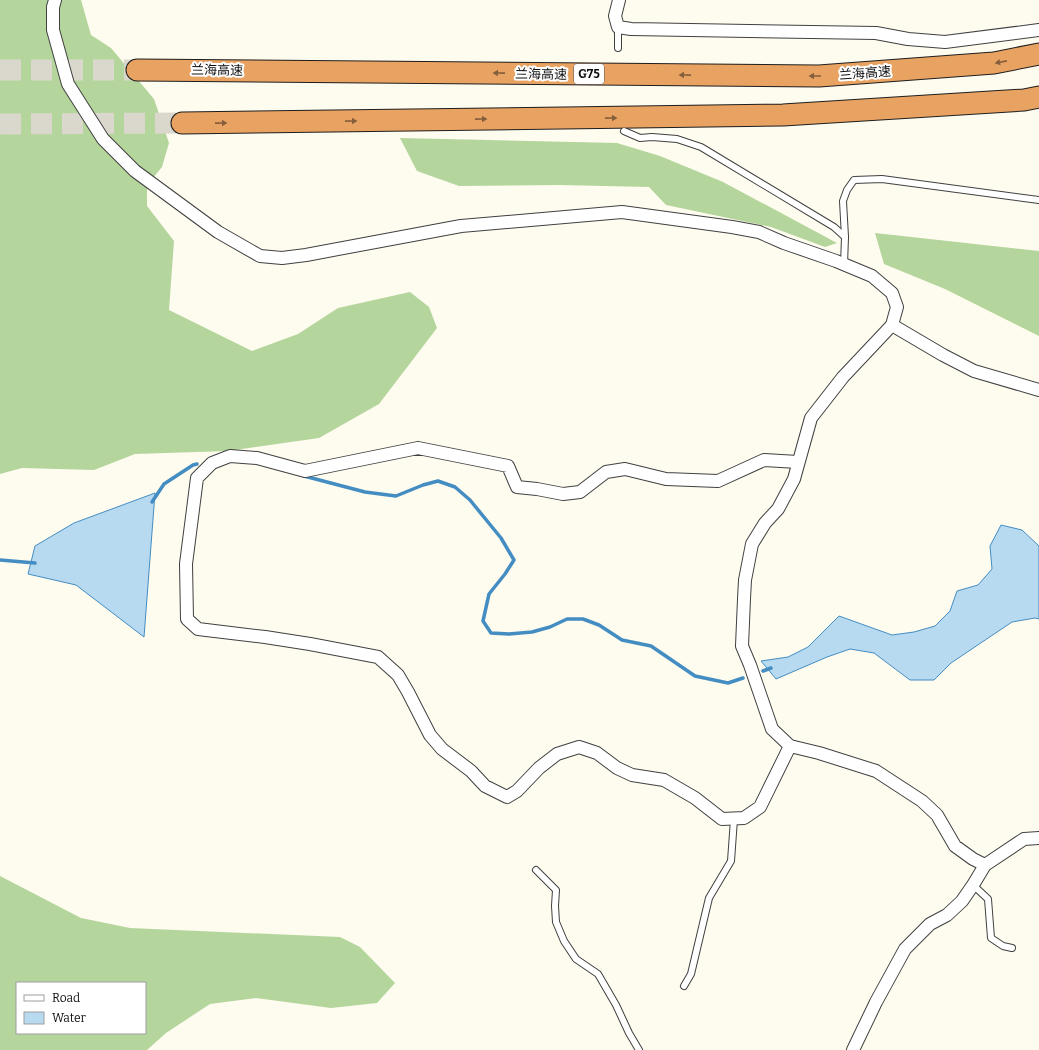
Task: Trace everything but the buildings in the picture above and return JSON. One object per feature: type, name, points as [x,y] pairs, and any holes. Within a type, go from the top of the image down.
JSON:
[{"type":"highway","name":"兰海高速","points":[[137,70],[819,76],[994,63],[1039,54]]},
{"type":"highway","points":[[182,123],[783,115],[1024,100],[1039,97]]},
{"type":"street","points":[[619,0],[615,16],[618,27],[631,29],[876,33],[908,39],[945,42],[1039,30]]},
{"type":"street","points":[[53,2],[53,30],[68,84],[103,139],[135,171],[218,232],[260,256],[282,258],[306,255],[461,226],[622,212],[759,232],[872,276],[892,293],[896,307],[892,325],[843,377],[810,418],[794,479],[778,509],[764,523],[752,544],[745,580],[742,646],[772,729],[790,746],[819,753],[876,771],[922,800],[937,815],[955,846],[973,859],[985,865]]},
{"type":"street","points":[[892,325],[943,356],[974,370],[1039,390]]},
{"type":"street","points":[[790,746],[760,807],[744,818],[722,819],[695,798],[664,780],[632,775],[617,768],[597,753],[579,747],[557,754],[539,768],[517,791],[507,797],[485,786],[471,772],[442,749],[430,735],[398,675],[378,656],[280,639],[198,629],[187,619],[186,564],[197,478],[212,463],[230,456],[257,458],[305,472],[418,448],[508,466],[517,487],[563,494],[580,492],[606,472],[625,469],[666,479],[718,480],[764,460],[798,462]]},
{"type":"street","points":[[853,1050],[876,1002],[905,949],[930,924],[947,915],[962,901],[985,865],[1024,839],[1039,838]]},
{"type":"lane","points":[[618,27],[618,48]]},
{"type":"lane","points":[[624,131],[640,138],[652,137],[677,139],[701,147],[834,227],[845,237]]},
{"type":"lane","points":[[844,265],[845,237],[843,201],[847,190],[854,180],[882,179],[1039,200]]},
{"type":"lane","points":[[684,986],[691,974],[709,898],[731,861],[734,818]]},
{"type":"lane","points":[[536,870],[556,890],[556,922],[564,941],[576,959],[598,974],[616,1004],[629,1033],[639,1050]]},
{"type":"lane","points":[[973,885],[988,899],[992,938],[1003,946],[1012,948]]},
{"type":"green space","points":[[0,0],[81,0],[91,35],[111,48],[154,99],[169,143],[162,167],[147,185],[147,206],[174,241],[169,310],[252,351],[298,334],[338,308],[410,292],[429,307],[437,328],[379,404],[319,438],[227,451],[135,454],[94,470],[22,468],[0,474]]},
{"type":"green space","points":[[400,138],[617,143],[660,156],[723,182],[837,243],[825,247],[771,227],[666,205],[649,187],[560,185],[459,186],[417,171]]},
{"type":"green space","points":[[875,233],[1039,251],[1039,336],[945,289],[884,264]]},
{"type":"green space","points":[[0,876],[81,918],[130,928],[340,937],[360,947],[395,983],[377,1003],[331,1008],[256,998],[210,1004],[166,1033],[147,1050],[0,1050]]},
{"type":"water","points":[[155,493],[144,637],[76,585],[28,574],[35,546],[74,523]]},
{"type":"water","points":[[1001,525],[1022,530],[1039,546],[1039,619],[1035,618],[1012,622],[951,663],[934,680],[910,680],[874,653],[850,649],[827,657],[776,679],[761,661],[788,657],[808,647],[839,616],[892,635],[914,632],[935,626],[950,611],[957,591],[978,585],[992,569],[990,546]]},
{"type":"waterway","points":[[152,502],[164,484],[193,465],[197,464]]},
{"type":"waterway","points":[[304,476],[365,492],[396,496],[423,485],[438,481],[455,487],[470,500],[501,538],[514,560],[489,594],[483,621],[491,633],[509,634],[532,632],[550,627],[567,619],[583,619],[599,625],[622,640],[651,646],[695,676],[728,683],[743,678]]},
{"type":"waterway","points":[[0,560],[35,563]]},
{"type":"waterway","points":[[763,671],[771,668]]},
{"type":"tunnel","points":[[0,70],[137,70]]},
{"type":"tunnel","points":[[0,124],[182,123]]}]
